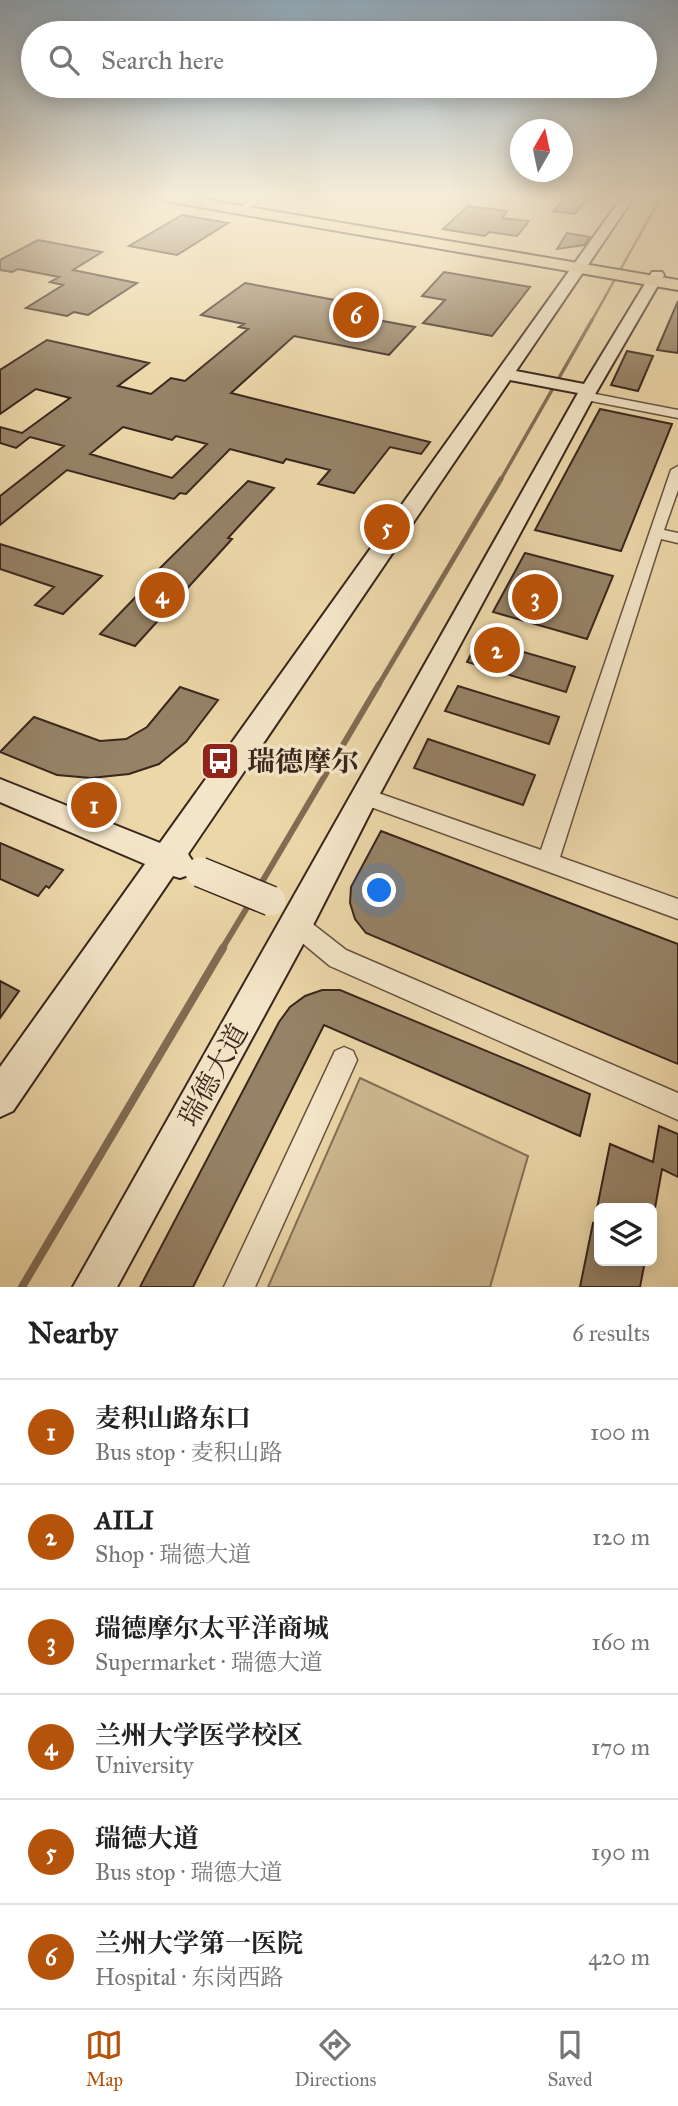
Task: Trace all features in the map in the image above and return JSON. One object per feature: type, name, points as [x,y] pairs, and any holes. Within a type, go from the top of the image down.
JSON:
[{"type":"main road","points":[[525,257],[647,277],[678,285]]},
{"type":"main road","points":[[530,257],[591,268]]},
{"type":"main road","points":[[647,277],[678,278]]},
{"type":"street","points":[[0,1098],[506,374],[591,268],[597,257]]},
{"type":"street","name":"瑞德大道","points":[[94,1287],[298,925],[364,796],[582,391],[647,277]]},
{"type":"street","points":[[506,374],[678,414]]},
{"type":"street","points":[[548,862],[678,470]]},
{"type":"street","points":[[655,533],[678,538]]},
{"type":"street","points":[[0,790],[271,901],[338,958],[678,1107]]},
{"type":"street","points":[[364,796],[678,909]]},
{"type":"street","points":[[239,1287],[344,1060]]},
{"type":"shaded area","points":[[360,1078],[528,1156],[490,1287],[268,1287]]},
{"type":"building","points":[[6,257],[94,257],[73,270],[137,283],[88,315],[74,312],[67,316],[26,308],[63,285],[50,282],[59,277],[18,269],[12,272],[0,270],[0,260]]},
{"type":"building","points":[[444,272],[530,287],[492,336],[423,323],[445,300],[422,296]]},
{"type":"building","points":[[245,283],[361,305],[351,315],[415,327],[389,355],[294,336],[231,393],[430,442],[421,454],[390,447],[354,493],[318,484],[330,470],[286,459],[283,463],[230,449],[186,494],[180,493],[174,499],[67,470],[0,525],[0,496],[64,446],[30,437],[16,448],[0,443],[0,427],[22,433],[70,398],[36,389],[0,414],[0,370],[47,340],[149,363],[118,386],[151,394],[171,378],[185,381],[248,329],[239,327],[244,324],[201,315]],"holes":[[[123,427],[172,440],[176,436],[207,444],[172,478],[90,454]]]},
{"type":"building","points":[[678,301],[678,353],[657,350]]},
{"type":"building","points":[[627,351],[653,356],[638,391],[611,385]]},
{"type":"building","points":[[600,409],[672,424],[621,551],[535,530]]},
{"type":"building","points":[[248,481],[274,488],[228,538],[232,539],[135,646],[100,634],[153,579],[150,578]]},
{"type":"building","points":[[0,544],[102,576],[63,614],[35,605],[54,587],[0,569]]},
{"type":"building","points":[[525,553],[613,576],[587,639],[493,612]]},
{"type":"building","points":[[479,639],[575,667],[566,692],[467,662]]},
{"type":"building","points":[[458,686],[559,717],[549,744],[445,711]]},
{"type":"building","points":[[180,687],[218,700],[186,742],[159,764],[129,774],[91,778],[57,775],[0,752],[34,717],[100,741],[126,739],[147,727]]},
{"type":"building","points":[[428,739],[535,775],[523,805],[414,768]]},
{"type":"building","points":[[381,831],[678,944],[678,1064],[366,933],[355,919],[350,903],[351,887]]},
{"type":"building","points":[[0,843],[63,870],[49,888],[46,886],[38,896],[0,879]]},
{"type":"building","points":[[0,981],[19,991],[0,1018]]},
{"type":"building","points":[[322,990],[340,990],[590,1094],[580,1136],[324,1025],[193,1287],[140,1287],[279,1022],[290,1007],[305,996]]},
{"type":"building","points":[[659,1126],[678,1134],[678,1177],[662,1169],[656,1203],[598,1203],[610,1144],[653,1162]]},
{"type":"building","points":[[593,1223],[594,1266],[644,1266],[640,1287],[580,1287]]},
{"type":"waterway","points":[[591,322],[627,257]]},
{"type":"waterway","points":[[500,481],[592,320]]},
{"type":"waterway","points":[[378,686],[501,479]]},
{"type":"waterway","points":[[259,887],[379,684]]},
{"type":"waterway","points":[[222,949],[251,901]]},
{"type":"waterway","points":[[22,1287],[223,948]]},
{"type":"place","name":"兰州大学第一医院","points":[[356,315]]},
{"type":"place","name":"瑞德大道","points":[[387,527]]},
{"type":"place","name":"兰州大学医学校区","points":[[162,595]]},
{"type":"place","name":"瑞德摩尔太平洋商城","points":[[535,597]]},
{"type":"place","name":"AILI","points":[[497,650]]},
{"type":"place","name":"瑞德摩尔","points":[[220,761]]},
{"type":"place","name":"麦积山路东口","points":[[94,805]]}]
